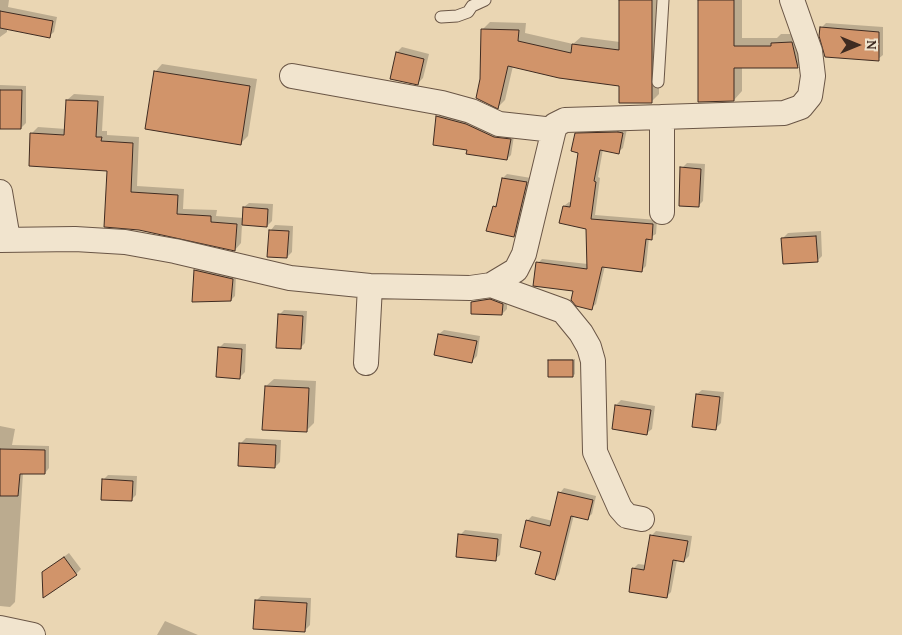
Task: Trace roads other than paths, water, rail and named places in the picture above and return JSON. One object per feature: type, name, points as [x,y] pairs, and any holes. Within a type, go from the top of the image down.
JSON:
[{"type":"street","points":[[0,192],[4,240],[125,242],[175,251],[290,278],[370,286],[470,288],[491,284],[516,270],[524,254],[557,122],[565,120],[784,113],[801,107],[810,96],[812,76],[810,52],[792,0]]},
{"type":"street","points":[[292,76],[442,103],[472,110],[499,124],[554,130]]},
{"type":"street","points":[[662,117],[662,212]]},
{"type":"street","points":[[491,284],[563,311],[582,333],[589,347],[592,361],[595,452],[620,508],[627,516],[642,519]]},
{"type":"street","points":[[366,363],[370,286]]},
{"type":"street","points":[[0,628],[33,635]]},
{"type":"lane","points":[[441,17],[468,12],[472,6],[485,0]]},
{"type":"lane","points":[[658,82],[664,0]]}]
